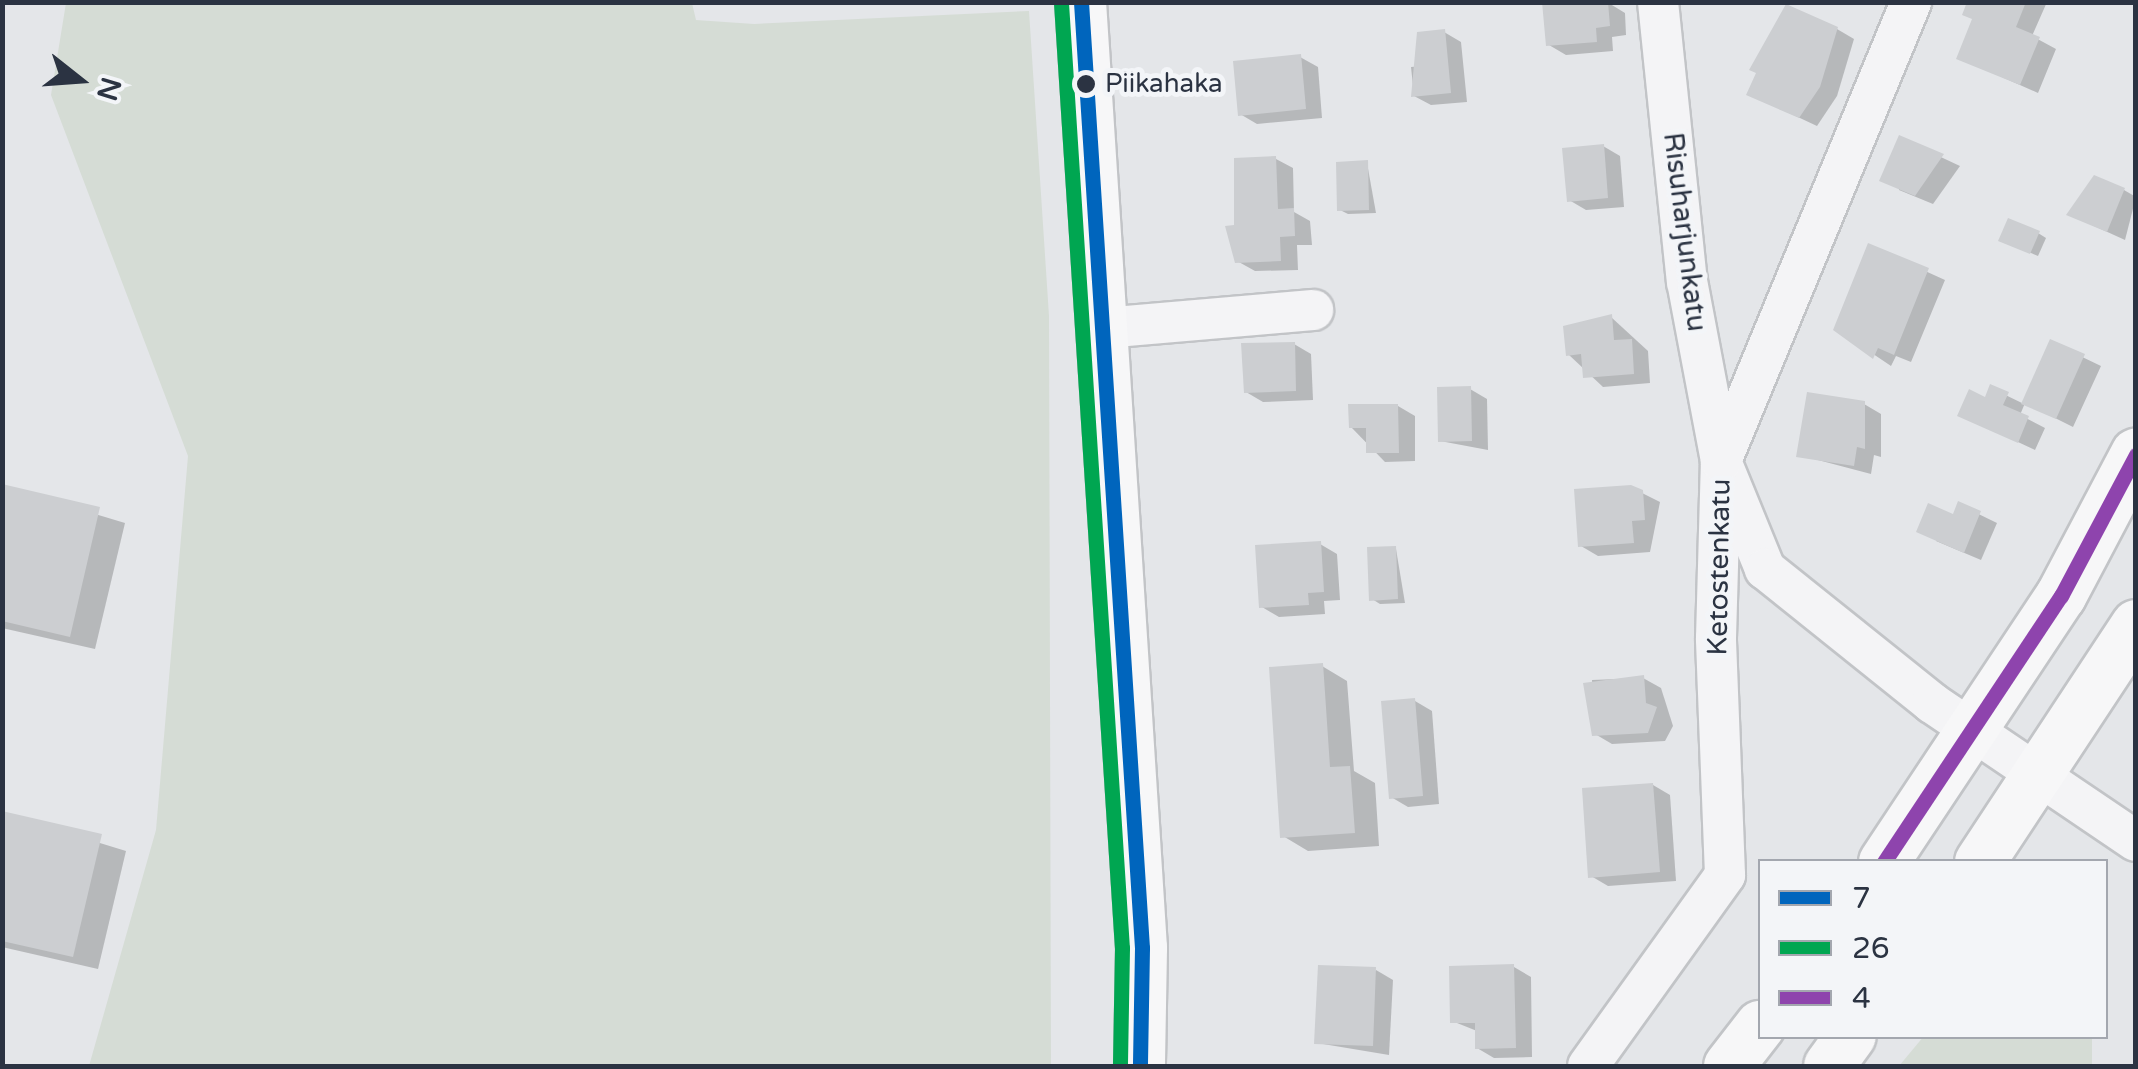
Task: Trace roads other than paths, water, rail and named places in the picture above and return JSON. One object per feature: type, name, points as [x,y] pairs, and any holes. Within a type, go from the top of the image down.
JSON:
[{"type":"main road","points":[[1081,2],[1142,948],[1140,1066]]},
{"type":"main road","points":[[1886,859],[1974,733],[2062,596],[2136,454]]},
{"type":"main road","points":[[1982,859],[2136,624]]},
{"type":"main road","points":[[1728,1066],[1758,1028]]},
{"type":"main road","points":[[1829,1066],[1849,1039]]},
{"type":"street","name":"Risuharjunkatu","points":[[1658,2],[1687,281],[1721,461]]},
{"type":"street","name":"Ketostenkatu","points":[[1588,1066],[1726,875],[1716,638],[1721,461],[1911,2]]},
{"type":"street","points":[[1103,328],[1313,310]]},
{"type":"street","points":[[1721,461],[1765,569],[1974,733],[2038,778],[2132,832]]},
{"type":"place","name":"Piikahaka","points":[[1086,84]]}]
